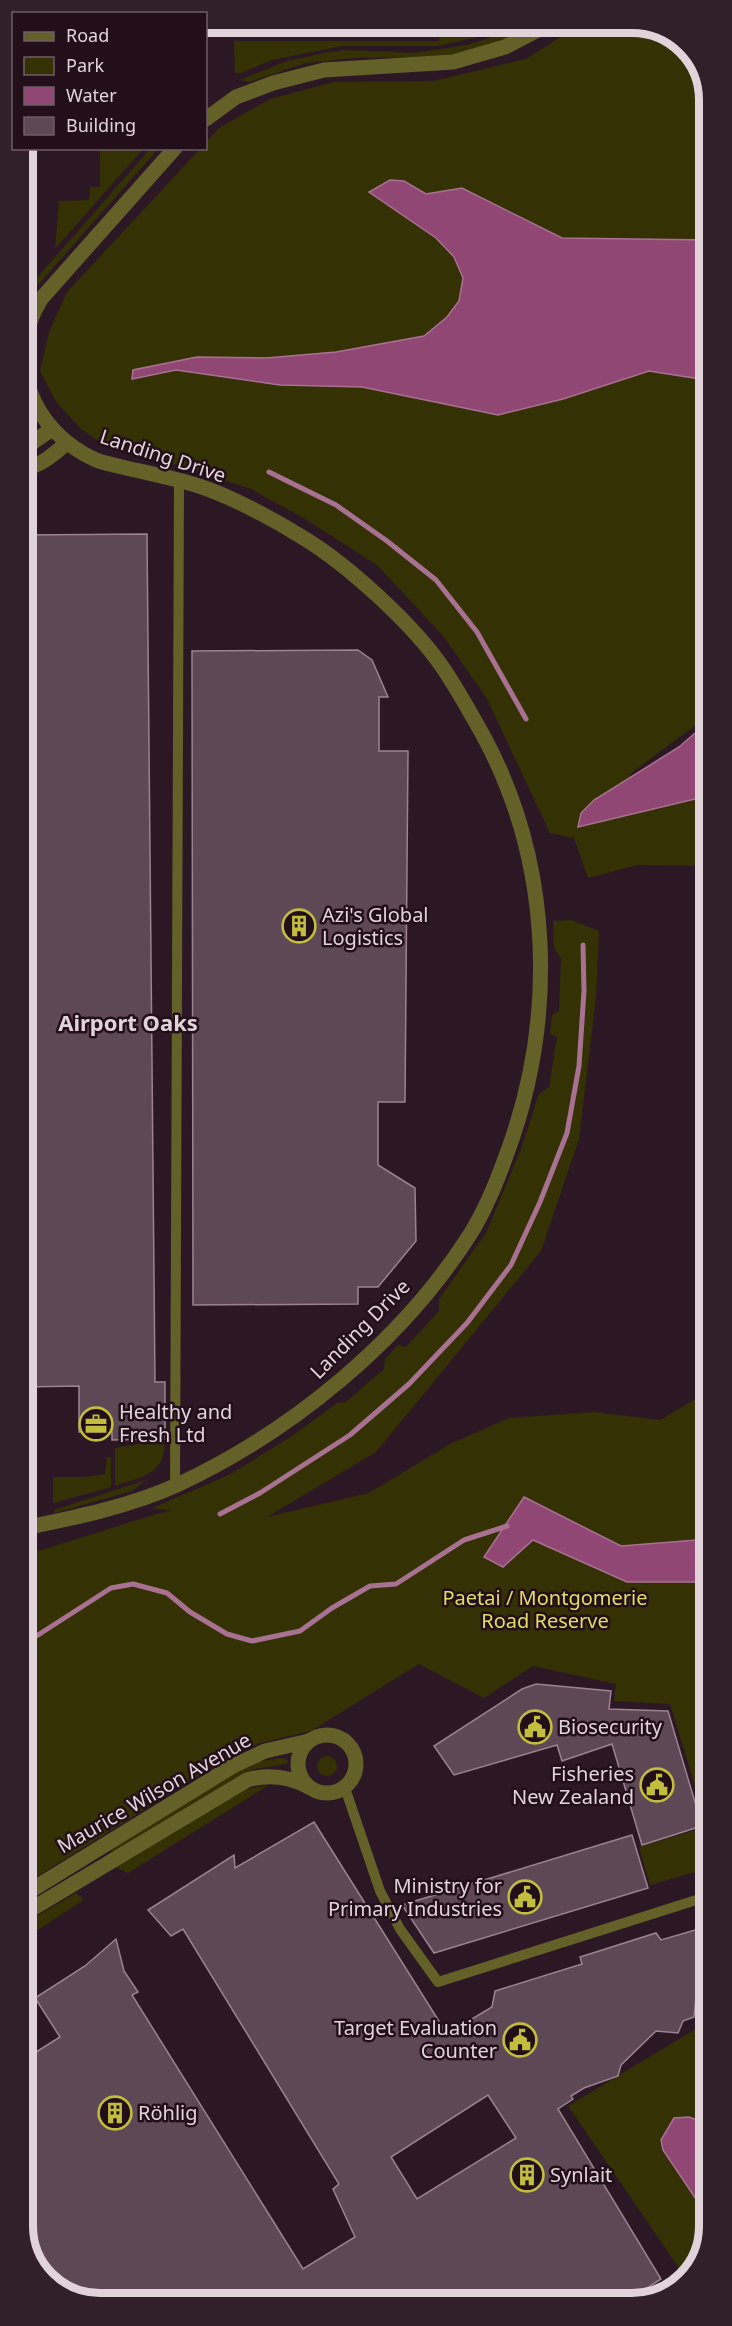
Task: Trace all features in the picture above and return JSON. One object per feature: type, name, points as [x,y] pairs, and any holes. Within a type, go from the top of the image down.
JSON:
[{"type":"street","points":[[207,118],[236,97],[273,83],[324,70],[453,62],[505,47],[531,33]]},
{"type":"street","name":"Landing Drive","points":[[33,311],[41,299],[172,150]]},
{"type":"street","name":"Landing Drive","points":[[33,400],[52,429],[67,443],[98,461],[202,487],[304,538],[366,585],[417,636],[442,666],[485,739],[508,789],[524,839],[536,893],[541,937],[541,993],[534,1062],[523,1110],[491,1197],[469,1237],[415,1308],[326,1394],[250,1446],[175,1486],[88,1515],[33,1526]]},
{"type":"street","points":[[33,442],[52,429]]},
{"type":"street","points":[[33,467],[51,457],[67,443]]},
{"type":"street","name":"Maurice Wilson Avenue","points":[[33,1889],[233,1766],[265,1751],[330,1735],[346,1741],[352,1748],[357,1765],[351,1781],[337,1792],[327,1794],[282,1778],[259,1777],[248,1780],[33,1907]]},
{"type":"street","points":[[309,1741],[299,1755],[298,1764],[299,1773],[309,1787]]},
{"type":"lane","points":[[175,1486],[179,481]]},
{"type":"lane","points":[[345,1788],[380,1891],[400,1929],[438,1982],[699,1899]]},
{"type":"green space","points":[[489,33],[438,46],[342,46],[272,60],[241,73],[235,73],[234,41],[439,41],[440,34]]},
{"type":"green space","points":[[505,33],[517,33],[501,41],[442,57],[355,58],[306,63],[249,82],[240,80],[287,61],[328,52],[349,50],[415,53],[467,45]]},
{"type":"green space","points":[[567,33],[645,34],[666,42],[682,56],[694,74],[699,100],[699,240],[561,238],[462,188],[426,194],[404,181],[370,192],[436,238],[454,257],[463,278],[459,301],[447,317],[423,336],[336,352],[266,358],[197,357],[133,370],[133,378],[176,370],[280,385],[362,387],[498,415],[563,399],[649,371],[699,379],[699,723],[630,774],[634,783],[699,801],[699,866],[637,865],[588,878],[574,838],[550,833],[487,699],[444,637],[377,565],[305,519],[251,489],[184,467],[108,447],[81,429],[57,403],[40,371],[49,332],[67,292],[199,150],[207,150],[207,141],[219,128],[270,99],[334,82],[433,81],[526,59]]},
{"type":"green space","points":[[100,150],[142,150],[55,249],[59,201],[89,200],[90,187],[100,187]]},
{"type":"green space","points":[[149,150],[157,150],[33,293],[34,281]]},
{"type":"green space","name":"Paetai / Montgomerie Road Reserve","points":[[571,920],[599,931],[596,997],[579,1139],[541,1251],[376,1452],[267,1517],[369,1493],[450,1444],[509,1418],[595,1412],[660,1420],[699,1397],[699,1540],[621,1546],[525,1497],[484,1557],[503,1567],[533,1540],[627,1582],[699,1582],[699,1798],[670,1704],[614,1701],[616,1684],[533,1666],[484,1698],[419,1664],[311,1731],[260,1743],[225,1759],[33,1879],[33,1550],[42,1550],[172,1511],[152,1508],[229,1475],[292,1436],[337,1403],[346,1402],[384,1369],[385,1359],[398,1345],[406,1347],[439,1311],[439,1299],[486,1233],[521,1149],[539,1094],[549,1087],[557,1037],[550,1034],[552,1015],[559,1011],[561,958],[554,948],[553,921]]},
{"type":"green space","points":[[164,1439],[162,1460],[157,1467],[143,1476],[115,1486],[115,1448]]},
{"type":"green space","points":[[107,1457],[111,1457],[111,1487],[53,1503],[53,1477],[85,1477],[105,1474]]},
{"type":"green space","points":[[33,1476],[37,1476],[37,1505],[33,1506]]},
{"type":"green space","points":[[146,1480],[132,1491],[55,1513],[54,1510]]},
{"type":"green space","points":[[327,1756],[334,1759],[337,1766],[334,1773],[327,1776],[320,1773],[317,1766],[320,1759]]},
{"type":"green space","points":[[280,1758],[287,1759],[288,1762],[243,1774],[114,1853],[110,1850],[239,1768]]},
{"type":"green space","points":[[269,1785],[128,1873],[115,1867],[241,1790]]},
{"type":"green space","points":[[699,1829],[699,1871],[650,1885],[639,1847]]},
{"type":"green space","points":[[76,1893],[84,1900],[33,1933],[33,1918]]},
{"type":"green space","points":[[699,2027],[699,2226],[692,2256],[678,2274],[679,2268],[568,2106]]},
{"type":"water","points":[[390,180],[404,181],[426,194],[462,188],[562,238],[699,240],[699,379],[649,371],[563,399],[498,415],[362,387],[280,385],[176,370],[132,379],[133,370],[197,357],[266,358],[336,352],[424,336],[447,317],[459,301],[463,278],[454,257],[436,238],[369,192]]},
{"type":"water","points":[[699,730],[699,801],[695,799],[578,827],[581,813],[594,800],[679,747]]},
{"type":"water","points":[[524,1497],[621,1546],[699,1540],[699,1582],[627,1582],[533,1540],[503,1567],[484,1557]]},
{"type":"water","points":[[689,2117],[699,2120],[699,2204],[663,2150],[661,2140],[674,2118]]},
{"type":"building","points":[[147,534],[155,1382],[165,1382],[165,1439],[112,1440],[112,1432],[79,1432],[79,1386],[33,1387],[33,535]]},
{"type":"building","name":"Azi's Global Logistics","points":[[358,650],[372,660],[388,697],[379,697],[379,751],[408,751],[405,1102],[378,1102],[378,1165],[415,1188],[416,1241],[378,1287],[358,1287],[358,1304],[193,1305],[192,651]]},
{"type":"building","points":[[536,1684],[611,1691],[609,1709],[668,1711],[699,1816],[699,1827],[642,1845],[612,1744],[562,1761],[557,1745],[454,1775],[434,1746],[522,1689]]},
{"type":"building","points":[[314,1822],[447,2034],[492,2007],[495,1991],[582,1964],[580,1957],[656,1933],[661,1940],[699,1929],[699,1987],[697,1986],[694,2017],[683,2021],[678,2033],[656,2031],[621,2065],[618,2076],[584,2088],[571,2096],[573,2099],[558,2109],[661,2279],[641,2292],[632,2293],[95,2293],[74,2288],[56,2276],[38,2252],[33,2226],[33,2054],[60,2037],[35,1998],[85,1966],[116,1939],[124,1971],[138,1992],[132,1995],[303,2269],[355,2237],[333,2189],[339,2184],[183,1929],[171,1936],[148,1910],[234,1855],[235,1868]],"holes":[[[488,2095],[516,2138],[417,2199],[391,2157]]]},
{"type":"building","name":"Ministry for Primary Industries","points":[[632,1835],[648,1888],[434,1953],[402,1905]]},
{"type":"waterway","points":[[269,472],[336,505],[387,541],[436,580],[477,632],[526,719]]},
{"type":"waterway","points":[[220,1514],[260,1493],[350,1435],[409,1384],[467,1323],[511,1265],[540,1202],[567,1133],[579,1066],[584,991],[583,945]]},
{"type":"waterway","points":[[33,1638],[111,1588],[133,1584],[167,1593],[190,1612],[227,1634],[252,1641],[300,1631],[332,1608],[370,1586],[396,1584],[464,1540],[507,1526]]},
{"type":"place","name":"Azi's Global Logistics","points":[[299,926]]},
{"type":"place","name":"Healthy and Fresh Ltd","points":[[96,1424]]},
{"type":"place","name":"Biosecurity","points":[[535,1727]]},
{"type":"place","name":"Fisheries New Zealand","points":[[657,1785]]},
{"type":"place","name":"Ministry for Primary Industries","points":[[525,1897]]},
{"type":"place","name":"Target Evaluation Counter","points":[[520,2040]]},
{"type":"place","name":"Röhlig","points":[[115,2113]]},
{"type":"place","name":"Synlait","points":[[527,2175]]},
{"type":"district","name":"Airport Oaks","points":[[128,1023]]}]
